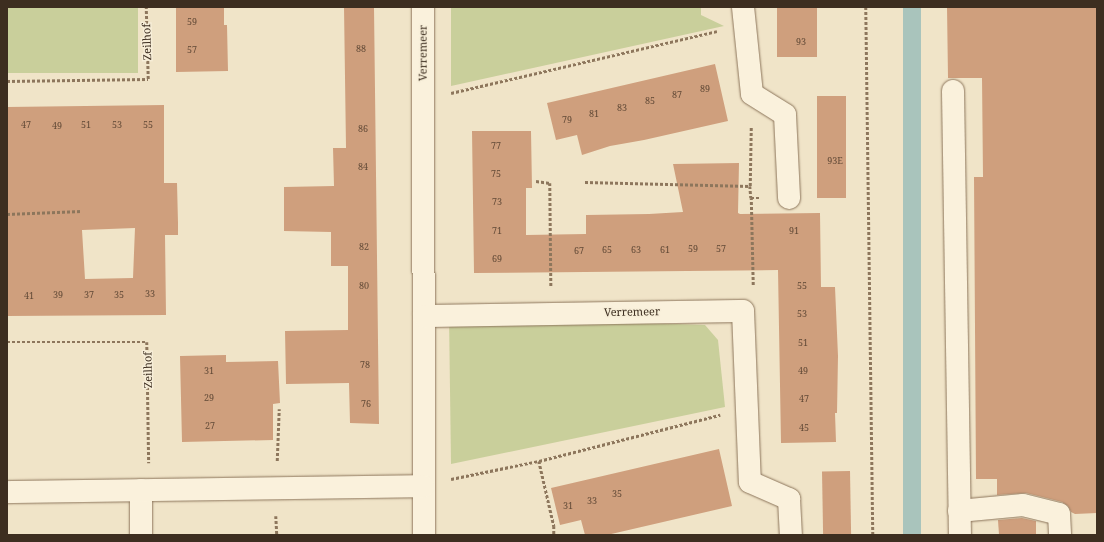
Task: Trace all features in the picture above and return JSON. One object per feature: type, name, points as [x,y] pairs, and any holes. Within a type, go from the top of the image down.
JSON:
[{"type":"street","name":"Verremeer","points":[[423,7],[424,535]]},
{"type":"street","points":[[744,16],[752,94],[785,115],[789,198]]},
{"type":"street","points":[[953,91],[960,535]]},
{"type":"street","name":"Verremeer","points":[[424,316],[743,310]]},
{"type":"street","points":[[743,310],[750,482],[789,499],[791,535]]},
{"type":"street","points":[[7,492],[423,486]]},
{"type":"street","points":[[141,535],[146,490]]},
{"type":"street","points":[[959,510],[1023,505],[1059,514],[1060,535]]},
{"type":"path","name":"Zeilhof","points":[[7,81],[148,79],[146,7]]},
{"type":"path","points":[[866,7],[873,535]]},
{"type":"path","name":"Verremeer","points":[[423,99],[744,16]]},
{"type":"path","points":[[743,310],[753,293],[750,198],[752,94]]},
{"type":"path","points":[[536,181],[550,183],[552,314]]},
{"type":"path","points":[[585,182],[750,186]]},
{"type":"path","points":[[750,198],[789,198]]},
{"type":"path","points":[[7,214],[82,211]]},
{"type":"path","name":"Zeilhof","points":[[7,342],[147,342],[146,490]]},
{"type":"path","points":[[423,486],[539,461],[747,408]]},
{"type":"path","points":[[539,461],[554,535]]},
{"type":"green space","points":[[7,7],[138,7],[138,73],[7,73]]},
{"type":"green space","points":[[451,7],[701,7],[701,15],[724,26],[451,86]]},
{"type":"green space","points":[[449,316],[705,325],[718,340],[725,407],[451,464]]},
{"type":"water","points":[[903,7],[921,7],[921,535],[903,535]]},
{"type":"building","points":[[176,7],[224,7],[224,25],[227,25],[228,71],[176,72]]},
{"type":"building","points":[[344,7],[374,7],[379,424],[350,423],[349,383],[286,384],[285,331],[348,330],[348,266],[331,266],[331,232],[284,231],[284,187],[334,186],[333,148],[346,148]]},
{"type":"building","points":[[777,7],[817,7],[817,57],[777,57]]},
{"type":"building","points":[[947,7],[1097,7],[1097,513],[1075,514],[1071,512],[1068,506],[1062,502],[1026,493],[997,495],[997,479],[976,479],[974,177],[983,177],[982,78],[948,78]]},
{"type":"building","points":[[715,64],[728,121],[610,146],[582,155],[577,135],[556,140],[547,103]]},
{"type":"building","points":[[817,96],[846,96],[846,198],[817,198]]},
{"type":"building","points":[[164,105],[164,183],[177,183],[178,223],[178,235],[165,235],[166,315],[7,316],[7,107]],"holes":[[[135,228],[133,278],[85,279],[82,230]]]},
{"type":"building","points":[[472,131],[531,131],[532,188],[526,188],[526,235],[586,234],[586,215],[683,212],[673,164],[739,163],[738,213],[740,214],[820,213],[821,287],[835,287],[838,356],[837,413],[835,413],[836,442],[781,443],[778,270],[474,273]]},
{"type":"building","points":[[226,355],[226,362],[278,361],[280,403],[273,404],[273,440],[182,442],[180,356]]},
{"type":"building","points":[[719,449],[732,506],[607,535],[585,535],[581,520],[560,525],[551,488]]},
{"type":"building","points":[[822,471],[850,471],[851,535],[823,535]]},
{"type":"building","points":[[1022,518],[1036,521],[1036,535],[999,535],[998,520]]}]
